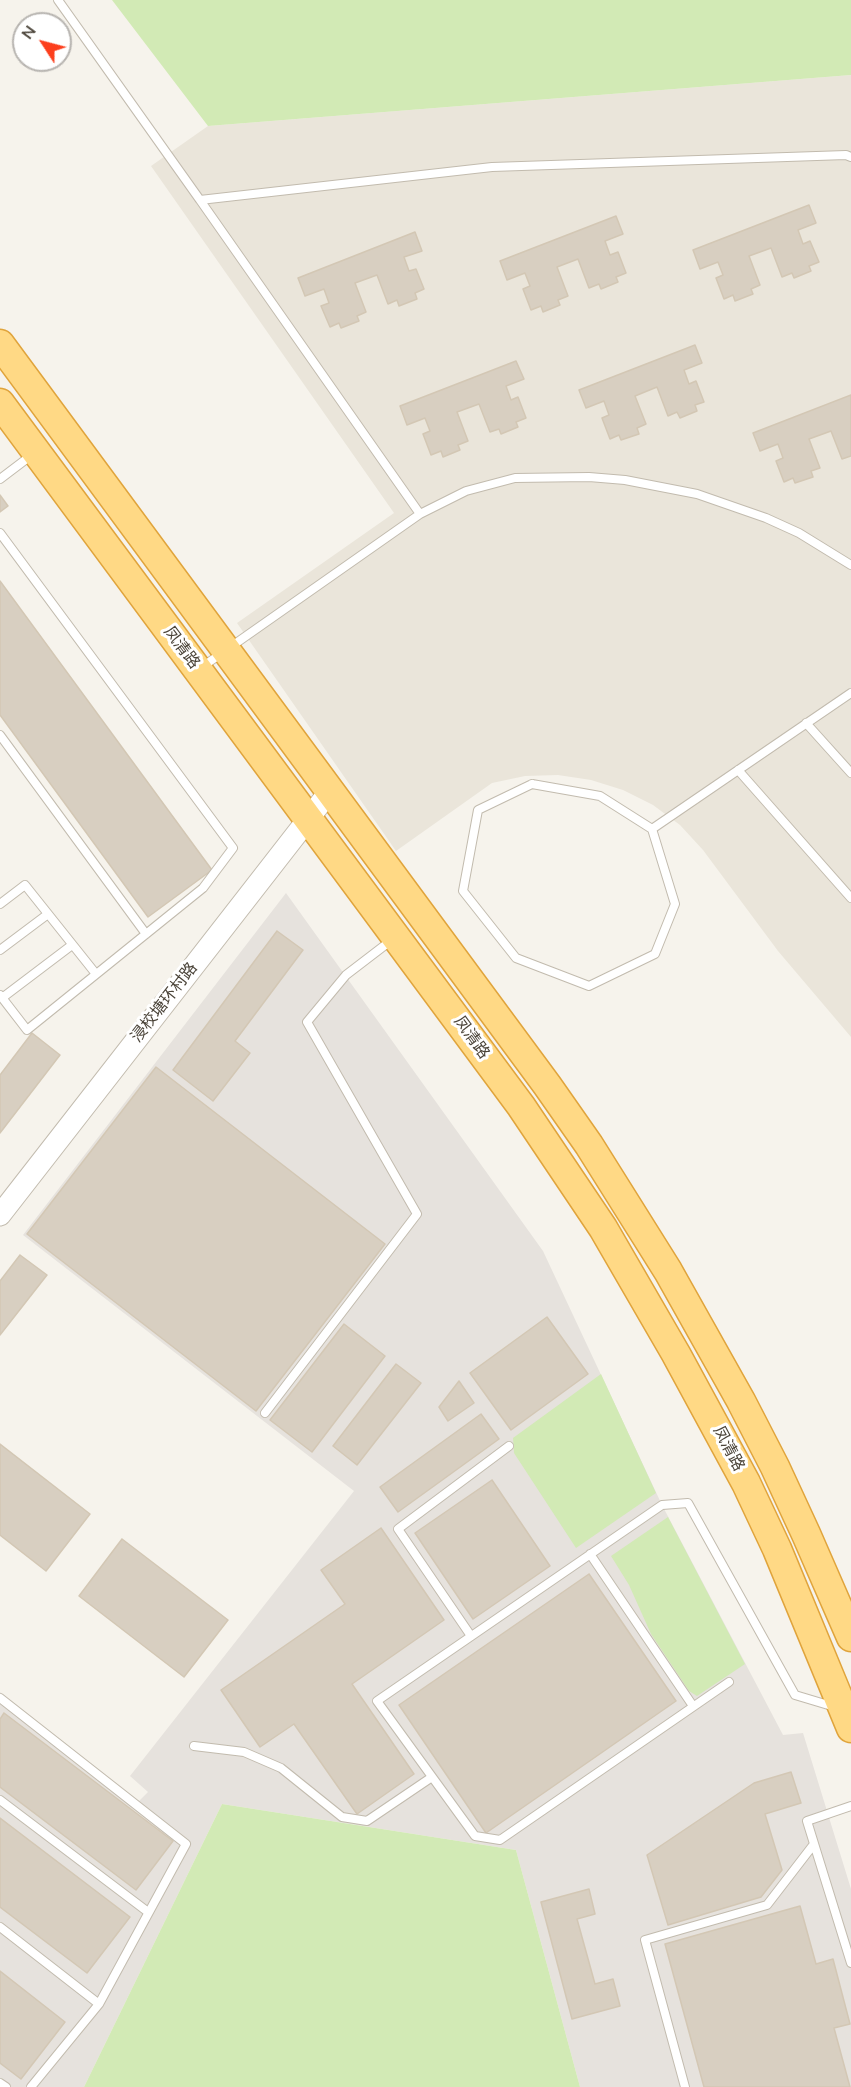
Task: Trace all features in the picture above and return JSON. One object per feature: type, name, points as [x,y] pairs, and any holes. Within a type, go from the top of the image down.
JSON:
[{"type":"highway","name":"凤清路","points":[[0,344],[589,1145],[630,1208],[705,1335],[771,1457],[851,1638]]},
{"type":"highway","name":"凤清路","points":[[0,403],[396,937],[563,1166],[603,1227],[712,1418],[746,1483],[777,1549],[848,1719]]},
{"type":"street","name":"浸校塘环村路","points":[[0,1215],[330,791]]},
{"type":"lane","points":[[58,0],[420,514]]},
{"type":"lane","points":[[200,200],[492,167],[846,155],[851,157]]},
{"type":"lane","points":[[0,479],[36,452]]},
{"type":"lane","points":[[198,670],[420,514],[466,491],[515,478],[580,476],[625,480],[688,492],[732,504],[799,534],[851,565]]},
{"type":"lane","points":[[0,533],[233,848],[203,888],[27,1030],[1,997],[72,945]]},
{"type":"lane","points":[[652,829],[851,693]]},
{"type":"lane","points":[[806,723],[851,773]]},
{"type":"lane","points":[[0,735],[146,934]]},
{"type":"lane","points":[[738,770],[851,898]]},
{"type":"lane","points":[[532,784],[600,796],[652,829],[675,904],[655,954],[589,986],[516,958],[463,891],[477,810],[532,784]]},
{"type":"lane","points":[[0,904],[25,885],[96,974]]},
{"type":"lane","points":[[0,950],[48,914]]},
{"type":"lane","points":[[265,1413],[417,1214],[307,1022],[346,975],[396,937]]},
{"type":"lane","points":[[471,1636],[398,1529],[509,1446]]},
{"type":"lane","points":[[729,1682],[500,1840],[474,1836],[377,1701],[662,1505],[688,1503],[795,1695],[848,1719]]},
{"type":"lane","points":[[590,1554],[693,1706]]},
{"type":"lane","points":[[0,1698],[186,1844],[99,2004],[31,2087]]},
{"type":"lane","points":[[194,1746],[244,1752],[281,1768],[342,1817],[367,1821],[432,1777]]},
{"type":"lane","points":[[0,1800],[148,1912]]},
{"type":"lane","points":[[851,1806],[807,1821],[851,1963]]},
{"type":"lane","points":[[685,2087],[645,1940],[767,1905],[814,1844]]},
{"type":"lane","points":[[0,1927],[99,2004]]},
{"type":"lane","points":[[0,2083],[6,2087]]},
{"type":"shaded area","points":[[851,75],[851,1037],[778,951],[703,850],[680,825],[653,805],[623,790],[591,780],[558,775],[525,776],[492,783],[396,851],[237,623],[394,513],[151,166],[208,126]]},
{"type":"shaded area","points":[[286,893],[543,1251],[662,1505],[783,1735],[803,1733],[851,1889],[851,2087],[580,2087],[516,1850],[222,1804],[84,2087],[0,2087],[0,1692],[139,1801],[148,1792],[130,1776],[354,1491],[23,1235]]},
{"type":"green space","points":[[112,0],[851,0],[851,75],[208,126]]},
{"type":"green space","points":[[601,1374],[656,1493],[576,1548],[514,1453],[513,1438]]},
{"type":"green space","points":[[668,1517],[745,1664],[697,1696],[689,1691],[651,1634],[629,1585],[611,1556]]},
{"type":"green space","points":[[222,1804],[516,1850],[580,2087],[84,2087]]},
{"type":"building","points":[[809,205],[816,223],[798,230],[803,244],[810,241],[819,262],[809,266],[811,271],[794,278],[792,273],[782,277],[771,248],[749,256],[760,285],[751,289],[753,294],[735,301],[733,295],[724,299],[716,278],[723,275],[718,262],[700,269],[693,250]]},
{"type":"building","points":[[616,216],[623,234],[605,241],[610,255],[618,252],[626,273],[616,277],[618,282],[601,289],[599,284],[589,288],[578,259],[557,267],[568,296],[558,300],[560,305],[543,312],[541,306],[531,310],[523,289],[530,286],[525,273],[507,280],[500,261]]},
{"type":"building","points":[[415,232],[422,251],[404,257],[409,271],[416,269],[424,289],[415,293],[417,299],[399,306],[397,300],[388,304],[377,275],[355,283],[366,312],[357,316],[359,321],[341,328],[339,323],[330,327],[321,306],[329,303],[324,289],[305,296],[298,278]]},
{"type":"building","points":[[695,345],[702,363],[684,370],[689,384],[696,381],[704,402],[695,405],[697,411],[680,418],[677,412],[668,416],[657,387],[635,396],[646,424],[637,428],[639,434],[621,440],[619,435],[610,439],[602,418],[609,415],[604,401],[586,408],[579,390]]},
{"type":"building","points":[[516,361],[524,379],[506,386],[511,400],[518,397],[526,418],[516,422],[518,427],[501,434],[499,429],[490,432],[479,404],[457,412],[468,441],[458,445],[460,450],[443,457],[441,451],[431,455],[423,434],[430,431],[425,418],[407,425],[400,406]]},
{"type":"building","points":[[851,395],[851,456],[842,459],[831,431],[809,439],[820,468],[811,471],[813,477],[795,483],[793,478],[784,482],[776,461],[783,458],[778,444],[760,451],[753,433]]},
{"type":"building","points":[[0,495],[8,506],[0,512]]},
{"type":"building","points":[[0,581],[212,870],[148,917],[0,715]]},
{"type":"building","points":[[277,931],[303,950],[235,1041],[250,1053],[213,1101],[173,1070]]},
{"type":"building","points":[[32,1033],[60,1055],[0,1133],[0,1075]]},
{"type":"building","points":[[156,1067],[385,1244],[256,1411],[27,1234]]},
{"type":"building","points":[[20,1255],[47,1275],[0,1335],[0,1281]]},
{"type":"building","points":[[547,1317],[588,1374],[511,1430],[470,1373]]},
{"type":"building","points":[[344,1324],[385,1356],[312,1452],[270,1420]]},
{"type":"building","points":[[396,1364],[421,1383],[357,1465],[333,1446]]},
{"type":"building","points":[[459,1381],[474,1403],[448,1421],[439,1407]]},
{"type":"building","points":[[481,1414],[499,1439],[398,1512],[380,1487]]},
{"type":"building","points":[[0,1444],[90,1514],[46,1571],[0,1535]]},
{"type":"building","points":[[492,1480],[550,1566],[473,1619],[415,1533]]},
{"type":"building","points":[[381,1528],[444,1620],[352,1684],[414,1774],[357,1814],[294,1724],[260,1747],[221,1690],[345,1604],[321,1570]]},
{"type":"building","points":[[122,1539],[228,1620],[184,1677],[79,1596]]},
{"type":"building","points":[[589,1574],[676,1701],[486,1833],[399,1705]]},
{"type":"building","points":[[4,1713],[173,1841],[136,1890],[0,1787],[0,1719]]},
{"type":"building","points":[[791,1772],[801,1803],[765,1814],[782,1870],[761,1897],[668,1925],[647,1855],[754,1783]]},
{"type":"building","points":[[0,1818],[130,1917],[87,1973],[0,1907]]},
{"type":"building","points":[[589,1889],[595,1914],[577,1919],[595,1984],[613,1979],[620,2006],[572,2019],[541,1902]]},
{"type":"building","points":[[800,1906],[816,1964],[833,1959],[850,2024],[834,2028],[850,2087],[704,2087],[665,1944]]},
{"type":"building","points":[[0,1971],[65,2022],[21,2079],[0,2063]]}]
